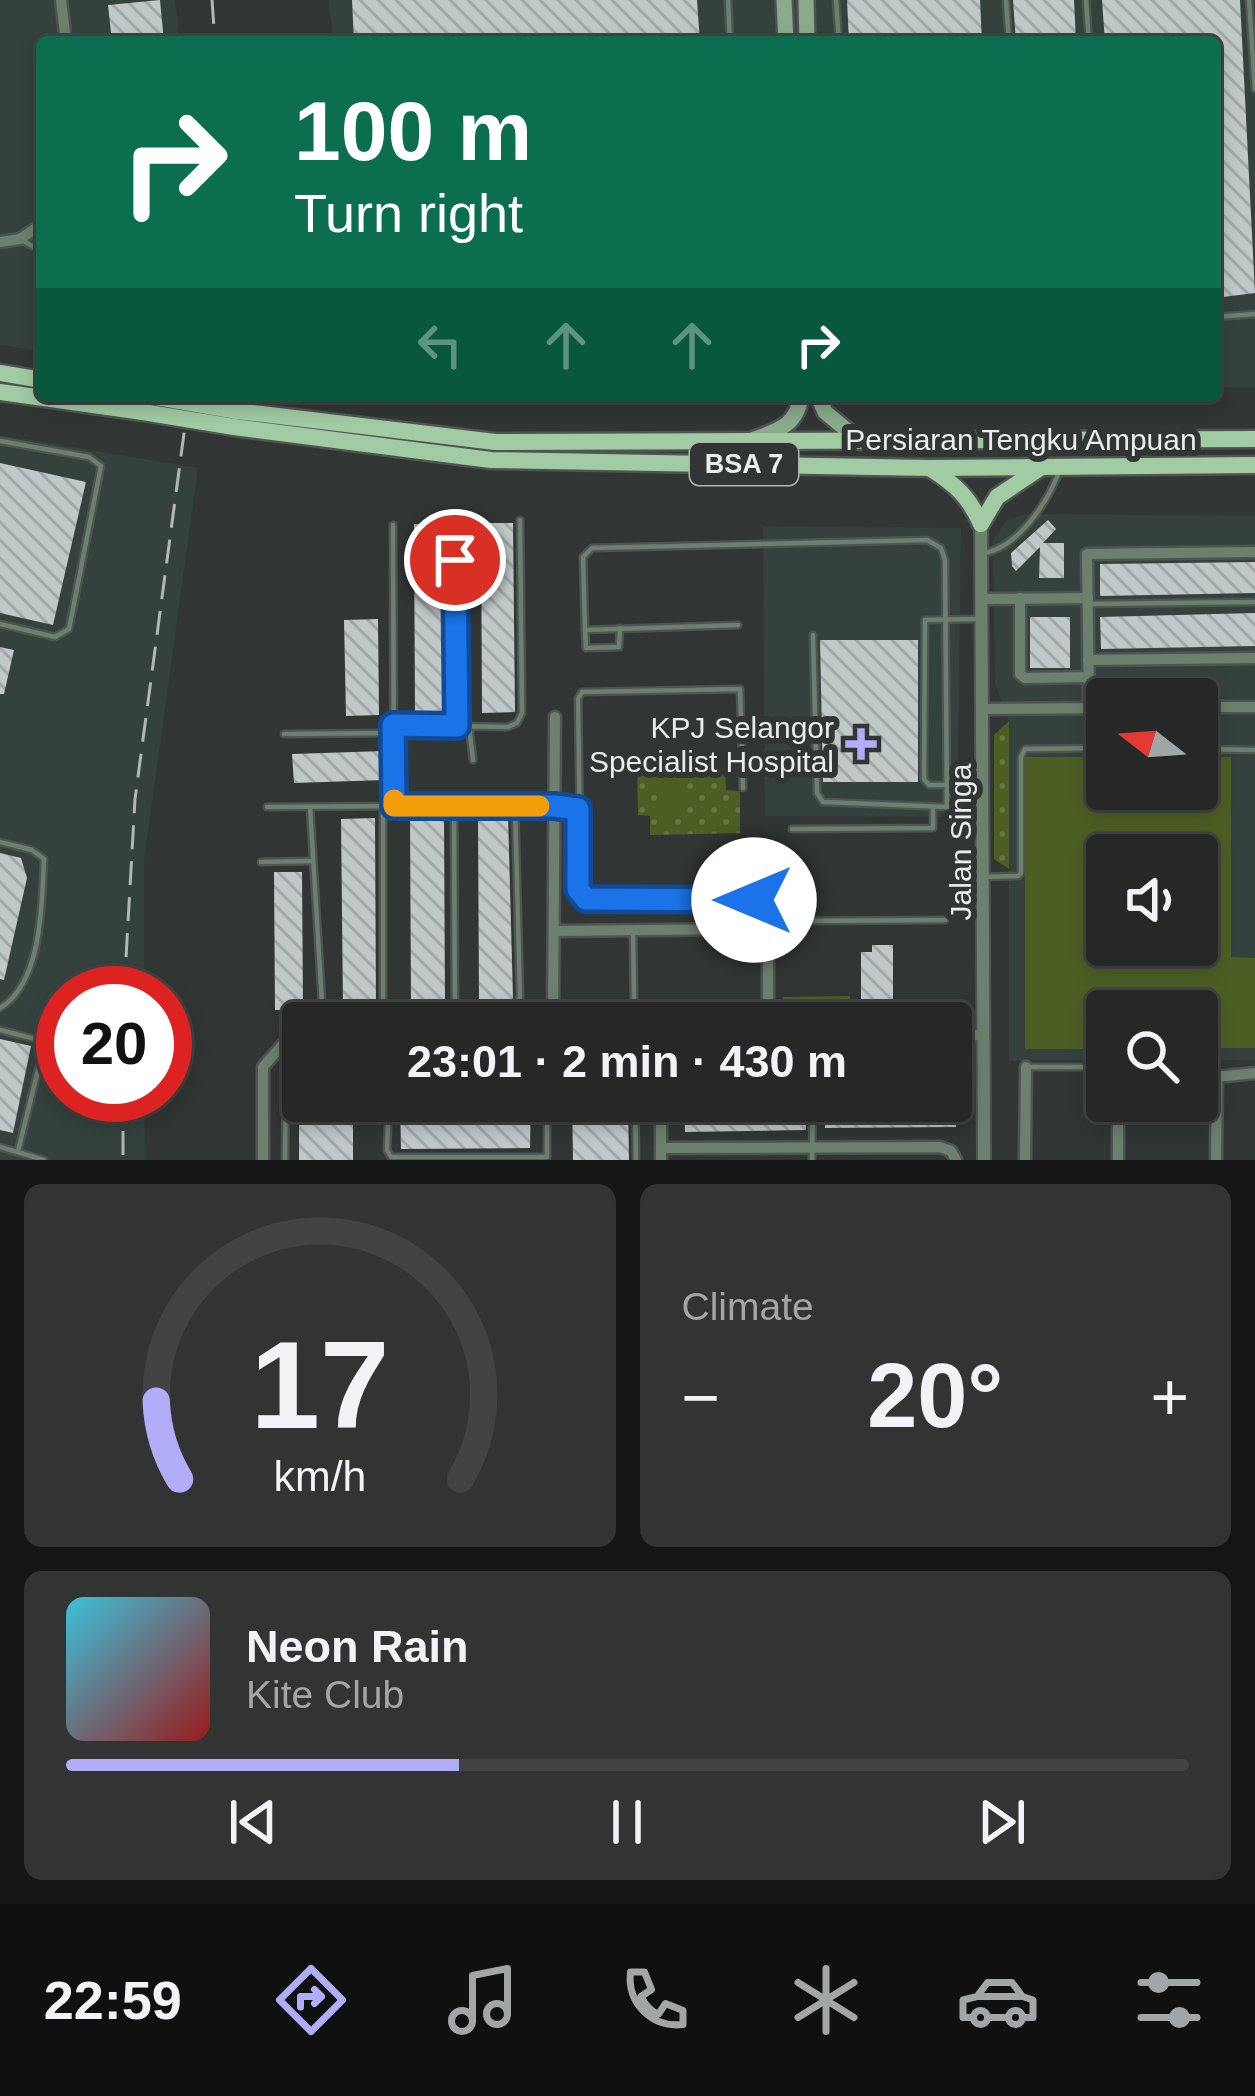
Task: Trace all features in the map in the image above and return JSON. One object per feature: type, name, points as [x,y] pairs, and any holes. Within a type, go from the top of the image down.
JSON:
[{"type":"main road","points":[[784,0],[786,36]]},
{"type":"main road","points":[[806,0],[808,36]]},
{"type":"main road","points":[[0,373],[36,379]]},
{"type":"main road","name":"Persiaran Tengku Ampuan","points":[[0,392],[36,395]]},
{"type":"main road","points":[[744,443],[784,428],[796,418],[800,402]]},
{"type":"main road","points":[[821,402],[825,412],[860,442]]},
{"type":"main road","name":"Persiaran Tengku Ampuan","points":[[147,404],[491,460],[930,468],[1255,466]]},
{"type":"main road","name":"Persiaran Tengku Ampuan","points":[[236,419],[495,442],[1255,439]]},
{"type":"main road","points":[[981,524],[1008,486],[1040,467]]},
{"type":"main road","points":[[930,468],[970,499],[981,524]]},
{"type":"street","points":[[62,0],[65,36]]},
{"type":"street","points":[[0,242],[20,239],[36,228]]},
{"type":"street","name":"Jalan Singa","points":[[981,524],[984,1160]]},
{"type":"street","points":[[1020,598],[1020,674],[1088,677],[1088,554],[1255,552]]},
{"type":"street","points":[[982,598],[1088,601]]},
{"type":"street","points":[[1088,660],[1255,658]]},
{"type":"street","points":[[1218,707],[1255,707]]},
{"type":"street","points":[[983,709],[1086,708]]},
{"type":"street","points":[[553,1002],[555,718]]},
{"type":"street","points":[[554,931],[740,929],[759,940],[767,952],[768,1002]]},
{"type":"street","points":[[972,1035],[985,1035]]},
{"type":"street","points":[[263,1160],[263,1067],[282,1044]]},
{"type":"street","points":[[1025,1160],[1026,1067]]},
{"type":"street","points":[[1218,1077],[1255,1073]]},
{"type":"street","points":[[661,1122],[661,1154],[812,1146],[940,1147],[951,1151],[956,1160]]},
{"type":"street","points":[[1118,1122],[1118,1160]]},
{"type":"street","points":[[1216,1122],[1216,1160]]},
{"type":"lane","points":[[728,0],[730,36]]},
{"type":"lane","points":[[836,0],[839,36]]},
{"type":"lane","points":[[1006,0],[1009,36]]},
{"type":"lane","points":[[1086,0],[1089,36]]},
{"type":"lane","points":[[1249,0],[1255,89]]},
{"type":"lane","points":[[20,239],[36,248]]},
{"type":"lane","points":[[1221,317],[1255,314]]},
{"type":"lane","points":[[0,441],[89,458],[101,466],[69,629],[55,637],[0,623]]},
{"type":"lane","points":[[981,553],[1000,550],[1048,500],[1062,467]]},
{"type":"lane","points":[[455,518],[457,726]]},
{"type":"lane","points":[[284,734],[517,723],[522,713],[520,520]]},
{"type":"lane","points":[[393,525],[394,806]]},
{"type":"lane","points":[[620,628],[620,647],[586,649],[584,557],[592,548],[928,540],[941,548],[945,560],[947,807],[823,802],[817,793],[813,635]]},
{"type":"lane","points":[[1088,601],[1255,602]]},
{"type":"lane","points":[[982,619],[925,620],[924,779],[929,785],[985,793]]},
{"type":"lane","points":[[586,630],[738,625]]},
{"type":"lane","points":[[743,788],[740,689],[588,690],[578,699],[580,896],[760,901],[794,921],[945,920]]},
{"type":"lane","points":[[469,726],[473,760]]},
{"type":"lane","points":[[983,878],[1021,873],[1021,757],[1025,749],[1086,748]]},
{"type":"lane","points":[[1218,749],[1255,750]]},
{"type":"lane","points":[[947,770],[984,770]]},
{"type":"lane","points":[[383,806],[383,1002]]},
{"type":"lane","points":[[454,806],[455,1002]]},
{"type":"lane","points":[[515,806],[519,1002]]},
{"type":"lane","points":[[266,807],[578,809]]},
{"type":"lane","points":[[310,807],[322,1002]]},
{"type":"lane","points":[[792,829],[932,828],[933,807]]},
{"type":"lane","points":[[0,842],[32,850],[44,860],[40,928],[20,991],[0,1007]]},
{"type":"lane","points":[[261,862],[311,862]]},
{"type":"lane","points":[[703,899],[704,929]]},
{"type":"lane","points":[[633,930],[634,1001]]},
{"type":"lane","points":[[0,1030],[39,1040],[42,1054],[18,1151]]},
{"type":"lane","points":[[1026,1067],[1086,1067]]},
{"type":"lane","points":[[285,1122],[285,1160]]},
{"type":"lane","points":[[388,1122],[391,1157],[547,1159],[547,1122]]},
{"type":"lane","points":[[635,1122],[636,1160]]},
{"type":"lane","points":[[812,1160],[813,1122]]},
{"type":"lane","points":[[0,1147],[44,1160]]},
{"type":"shaded area","points":[[0,0],[174,0],[178,36],[36,36],[36,350],[0,345]]},
{"type":"shaded area","points":[[328,0],[1255,0],[1255,387],[1221,387],[1221,36],[333,36]]},
{"type":"shaded area","points":[[0,435],[198,468],[144,861],[144,966],[36,966],[36,1122],[144,1122],[145,1160],[0,1160]]},
{"type":"shaded area","points":[[1025,514],[1255,516],[1255,1060],[1218,1060],[1218,990],[1086,990],[1086,1060],[1009,1061],[1009,721],[995,684],[993,540],[1006,521]]},
{"type":"shaded area","name":"KPJ Selangor Specialist Hospital","points":[[763,526],[961,528],[957,817],[765,816]]},
{"type":"green space","points":[[1009,721],[1009,869],[994,859],[994,735]]},
{"type":"green space","points":[[1025,757],[1086,757],[1086,810],[1218,810],[1218,757],[1231,757],[1231,957],[1255,958],[1255,1048],[1218,1048],[1218,990],[1086,990],[1086,1049],[1025,1049]]},
{"type":"green space","points":[[637,767],[725,767],[726,790],[740,791],[740,833],[650,835],[650,816],[638,815]]},
{"type":"green space","points":[[657,770],[686,770],[686,813],[657,813]]},
{"type":"green space","points":[[850,996],[850,1002],[783,1002],[783,997]]},
{"type":"building","points":[[160,0],[163,36],[111,36],[108,5]]},
{"type":"building","points":[[352,0],[697,0],[700,36],[354,36]]},
{"type":"building","points":[[847,0],[980,0],[982,36],[849,36]]},
{"type":"building","points":[[1013,0],[1074,0],[1076,36],[1016,36]]},
{"type":"building","points":[[1102,0],[1240,0],[1255,293],[1221,297],[1221,36],[1105,36]]},
{"type":"building","points":[[0,463],[86,482],[53,625],[0,613]]},
{"type":"building","points":[[1048,520],[1056,529],[1043,543],[1064,543],[1064,578],[1039,578],[1040,547],[1016,571],[1011,553]]},
{"type":"building","points":[[481,523],[513,523],[515,712],[482,713]]},
{"type":"building","points":[[414,524],[447,524],[448,714],[415,715]]},
{"type":"building","points":[[1255,562],[1255,593],[1100,596],[1100,564]]},
{"type":"building","points":[[1255,613],[1255,646],[1101,649],[1100,617]]},
{"type":"building","points":[[1030,617],[1070,617],[1070,668],[1030,668]]},
{"type":"building","points":[[378,619],[379,715],[346,716],[344,620]]},
{"type":"building","points":[[820,640],[918,640],[918,782],[823,782]]},
{"type":"building","points":[[0,647],[14,650],[4,694],[0,694]]},
{"type":"building","points":[[384,751],[385,780],[294,783],[292,754]]},
{"type":"building","points":[[508,814],[511,1002],[479,1002],[478,815]]},
{"type":"building","points":[[444,816],[445,1002],[411,1002],[410,817]]},
{"type":"building","points":[[375,818],[376,1002],[343,1002],[341,819]]},
{"type":"building","points":[[0,853],[21,858],[27,878],[4,980],[0,979]]},
{"type":"building","points":[[274,872],[302,872],[303,1002],[282,1002],[282,1010],[275,1010]]},
{"type":"building","points":[[872,945],[893,945],[893,1002],[861,1002],[861,952],[872,952]]},
{"type":"building","points":[[0,1039],[31,1046],[13,1133],[0,1130]]},
{"type":"building","points":[[299,1122],[353,1122],[353,1160],[299,1160]]},
{"type":"building","points":[[400,1122],[531,1122],[530,1148],[401,1149]]},
{"type":"building","points":[[572,1122],[628,1122],[629,1160],[573,1160]]},
{"type":"building","points":[[685,1122],[806,1122],[806,1130],[685,1132]]},
{"type":"building","points":[[825,1122],[956,1122],[956,1127],[825,1128]]},
{"type":"railway","points":[[212,0],[215,36]]},
{"type":"railway","points":[[126,966],[135,799],[188,402]]},
{"type":"railway","points":[[123,1122],[123,1160]]},
{"type":"slow traffic","points":[[394,800],[394,806],[539,806]]},
{"type":"place","name":"KPJ Selangor Specialist Hospital","points":[[861,744]]},
{"type":"route","points":[[455,560],[457,726],[393,725],[394,806],[578,809],[580,896],[754,900]]}]
